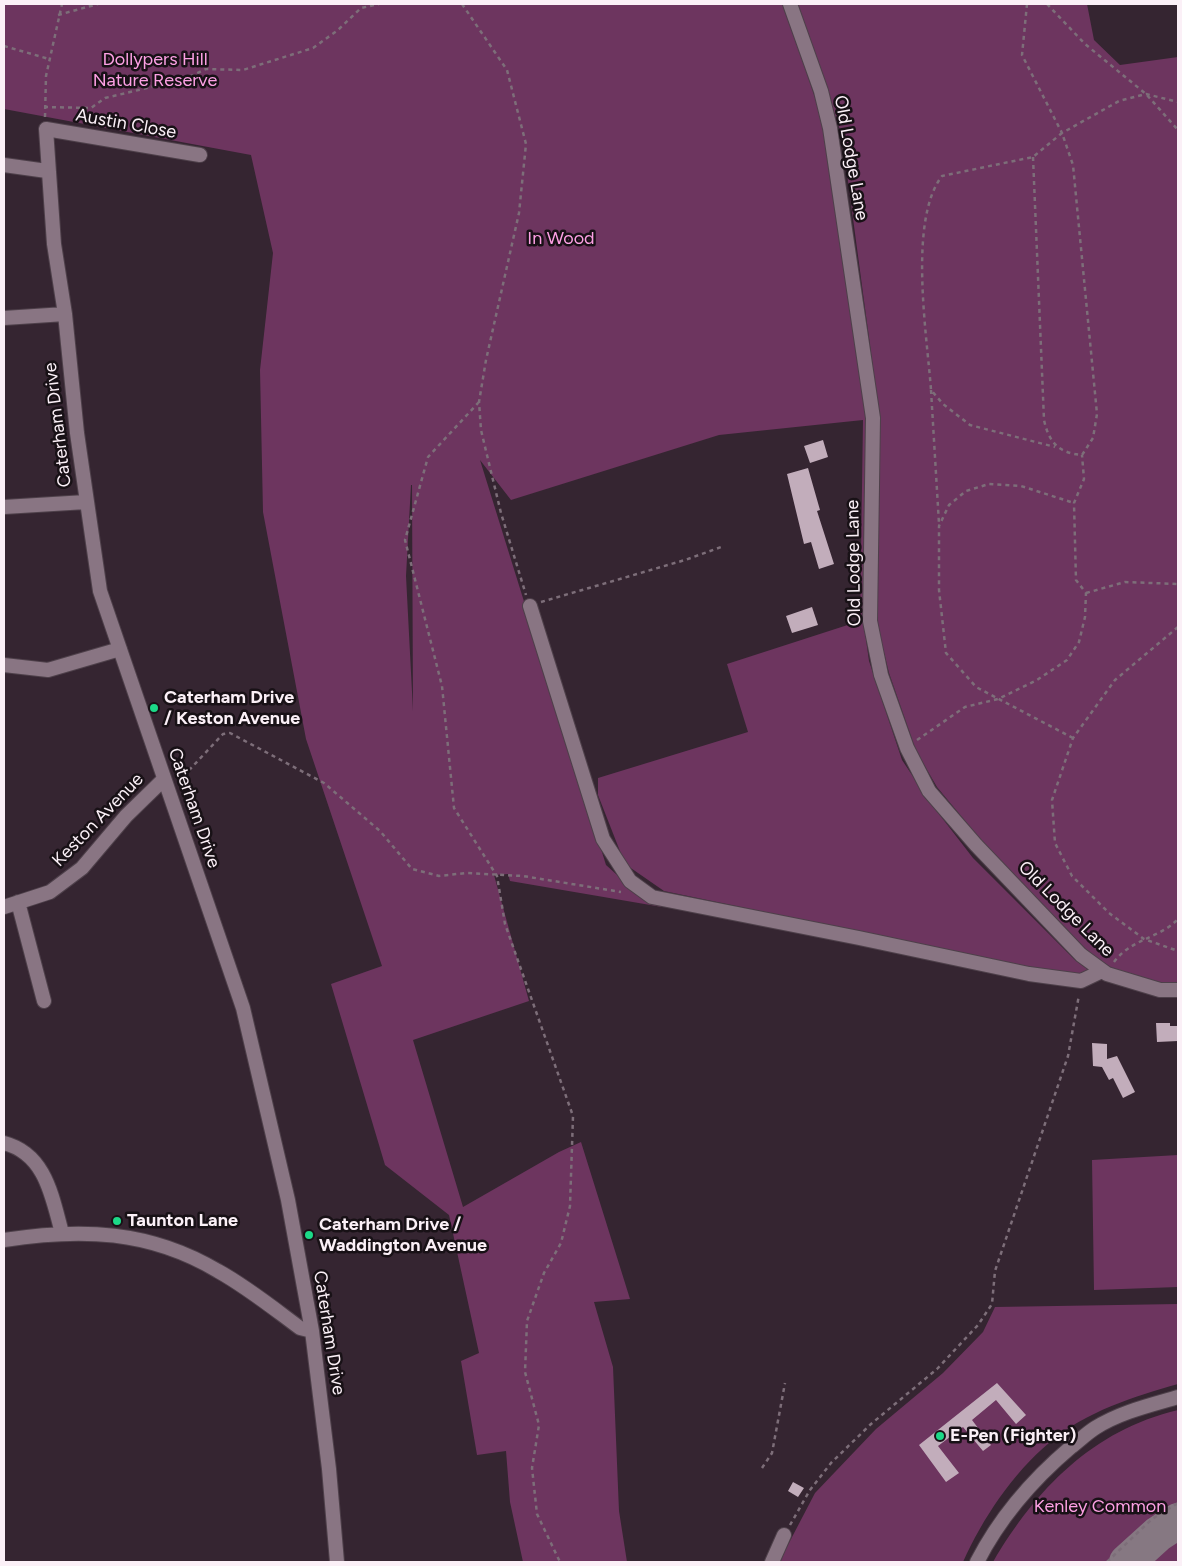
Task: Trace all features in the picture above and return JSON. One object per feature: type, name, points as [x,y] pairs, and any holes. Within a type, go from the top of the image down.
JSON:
[{"type":"street","name":"Old Lodge Lane","points":[[790,4],[821,91],[830,128],[873,418],[870,621],[881,675],[907,748],[929,791],[1081,955],[1102,971],[1160,990],[1178,990]]},
{"type":"street","name":"Austin Close","points":[[46,129],[200,155]]},
{"type":"street","name":"Caterham Drive","points":[[46,129],[47,170],[54,244],[65,314],[86,502],[100,591],[243,1008],[288,1200],[312,1331],[329,1469],[337,1562]]},
{"type":"street","points":[[4,165],[47,170]]},
{"type":"street","points":[[4,318],[65,314]]},
{"type":"street","points":[[4,507],[86,502]]},
{"type":"street","points":[[530,606],[603,839],[630,881],[652,897],[1029,974],[1081,981],[1102,971]]},
{"type":"street","points":[[4,665],[48,670],[120,649]]},
{"type":"street","name":"Keston Avenue","points":[[4,906],[50,892],[82,868],[126,816],[164,779]]},
{"type":"street","points":[[18,902],[44,1001]]},
{"type":"street","points":[[4,1143],[17,1146],[31,1156],[48,1182],[62,1233]]},
{"type":"street","points":[[4,1240],[79,1232],[119,1236],[155,1243],[185,1254],[225,1275],[300,1328],[312,1331]]},
{"type":"street","points":[[977,1562],[987,1543],[1019,1496],[1095,1427],[1142,1408],[1178,1397]]},
{"type":"street","points":[[772,1562],[784,1535]]},
{"type":"path","points":[[46,129],[44,107],[49,59],[62,4]]},
{"type":"path","points":[[58,15],[98,4]]},
{"type":"path","points":[[359,4],[360,8]]},
{"type":"path","points":[[44,107],[91,108],[105,98],[185,79],[206,69],[243,70],[313,48],[338,30],[360,8],[380,4]]},
{"type":"path","points":[[462,4],[507,70],[526,144],[519,213],[507,259],[479,402],[481,430],[501,513],[530,606],[686,560],[724,546]]},
{"type":"path","points":[[907,748],[937,724],[965,707],[998,699],[1037,680],[1067,660],[1079,642],[1085,617],[1086,593],[1076,580],[1074,503],[1084,479],[1082,455],[1093,438],[1097,414],[1073,165],[1062,133],[1022,55],[1024,15],[1027,4]]},
{"type":"path","points":[[1047,4],[1086,44],[1146,94],[1178,130]]},
{"type":"path","points":[[4,46],[49,59]]},
{"type":"path","points":[[1073,738],[976,688],[946,653],[939,590],[939,526],[922,258],[927,206],[934,187],[942,176],[1033,157],[1062,133],[1120,101],[1146,94],[1178,102]]},
{"type":"path","points":[[1033,157],[1044,420],[1047,434],[1055,446]]},
{"type":"path","points":[[931,390],[943,404],[970,425],[1055,446],[1068,454],[1082,455]]},
{"type":"path","points":[[479,402],[428,458],[405,540],[442,686],[454,808],[497,876],[505,924],[572,1116],[570,1206],[561,1243],[544,1273],[527,1321],[525,1372],[539,1425],[532,1468],[537,1514],[560,1562]]},
{"type":"path","points":[[939,526],[949,505],[966,491],[989,484],[1021,486],[1074,503]]},
{"type":"path","points":[[1086,593],[1125,582],[1178,584]]},
{"type":"path","points":[[1178,627],[1115,680],[1073,738],[1052,800],[1054,843],[1072,876],[1109,913],[1144,938],[1178,951]]},
{"type":"path","points":[[169,793],[198,758],[223,734],[230,733],[324,782],[380,831],[412,869],[439,876],[466,873],[523,876],[624,893]]},
{"type":"path","points":[[1115,960],[1128,947],[1172,926],[1178,919]]},
{"type":"path","points":[[784,1535],[810,1490],[831,1463],[871,1424],[937,1369],[978,1326],[992,1304],[994,1272],[1068,1056],[1081,981]]},
{"type":"path","points":[[762,1468],[772,1453],[785,1383]]},
{"type":"path","points":[[1107,1562],[1152,1519],[1178,1503]]},
{"type":"green space","name":"In Wood","points":[[4,4],[784,4],[821,116],[869,418],[864,625],[869,661],[902,760],[932,805],[973,858],[1075,960],[1090,971],[1080,975],[1032,968],[664,891],[625,864],[598,795],[598,778],[748,732],[727,664],[860,621],[863,420],[719,435],[511,500],[480,460],[606,865],[626,883],[662,907],[510,881],[508,874],[494,875],[529,1001],[413,1040],[463,1207],[559,1152],[581,1142],[630,1299],[594,1302],[613,1367],[619,1511],[627,1562],[523,1562],[510,1502],[506,1451],[477,1455],[461,1361],[479,1353],[449,1215],[385,1165],[331,984],[382,966],[306,739],[263,512],[260,370],[273,253],[251,155],[4,109]],"holes":[[[412,485],[413,711],[406,576]]]},
{"type":"green space","points":[[798,4],[1087,4],[1094,40],[1120,65],[1178,57],[1178,985],[1163,984],[1115,970],[1083,949],[1014,880],[937,787],[916,751],[889,673],[877,624],[879,413],[842,136]]},
{"type":"green space","points":[[1178,1155],[1178,1287],[1094,1290],[1092,1160]]},
{"type":"green space","points":[[1178,1304],[1178,1384],[1111,1406],[1079,1422],[1050,1442],[1011,1482],[989,1513],[963,1562],[779,1562],[815,1493],[876,1429],[943,1373],[983,1332],[995,1307]]},
{"type":"green space","name":"Kenley Common","points":[[1178,1410],[1178,1511],[1156,1525],[1115,1562],[993,1562],[1028,1510],[1070,1466],[1093,1448],[1119,1432],[1147,1419]]},
{"type":"green space","points":[[1178,1533],[1178,1562],[1145,1562]]},
{"type":"building","points":[[823,440],[828,457],[810,463],[804,446]]},
{"type":"building","points":[[808,468],[820,510],[817,511],[834,564],[819,569],[811,542],[804,544],[787,474]]},
{"type":"building","points":[[812,607],[818,625],[792,633],[786,616]]},
{"type":"building","points":[[1156,1023],[1170,1023],[1170,1026],[1178,1026],[1178,1041],[1157,1042]]},
{"type":"building","points":[[1092,1043],[1107,1044],[1107,1059],[1117,1056],[1135,1092],[1123,1098],[1113,1078],[1109,1080],[1102,1067],[1093,1066]]},
{"type":"building","name":"E-Pen (Fighter)","points":[[997,1383],[1026,1415],[1016,1424],[996,1400],[972,1420],[991,1445],[983,1451],[963,1427],[938,1446],[959,1473],[946,1482],[919,1445]]},
{"type":"building","points":[[793,1482],[804,1488],[798,1497],[788,1491]]},
{"type":"taxiway","points":[[1127,1562],[1158,1534],[1178,1521]]},
{"type":"place","name":"Caterham Drive / Keston Avenue","points":[[154,708]]},
{"type":"place","name":"Taunton Lane","points":[[117,1221]]},
{"type":"place","name":"Caterham Drive / Waddington Avenue","points":[[309,1235]]},
{"type":"place","name":"E-Pen (Fighter)","points":[[940,1436]]},
{"type":"park label","name":"Dollypers Hill Nature Reserve","points":[[155,70]]}]
